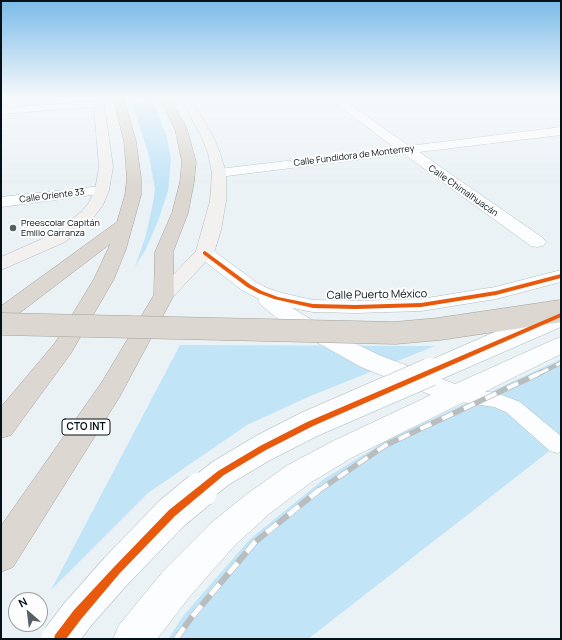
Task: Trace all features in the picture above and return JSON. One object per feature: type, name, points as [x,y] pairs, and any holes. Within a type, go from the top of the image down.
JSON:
[{"type":"highway","points":[[1,427],[67,342],[104,279],[117,249],[126,224],[133,195],[134,178],[130,141],[126,127]]},
{"type":"highway","name":"CTO INT","points":[[1,555],[111,389],[164,295],[164,252],[180,213],[187,182],[189,162],[180,127]]},
{"type":"highway","points":[[1,316],[126,224]]},
{"type":"highway","points":[[1,326],[25,299]]},
{"type":"highway","points":[[1,326],[350,333],[395,332],[439,329],[561,311]]},
{"type":"main road","points":[[1,264],[59,238],[87,215],[95,205],[102,190],[106,167],[102,127]]},
{"type":"main road","name":"CTO INT","points":[[164,295],[205,253],[212,230],[218,201],[219,173],[214,153],[202,127]]},
{"type":"street","name":"Calle Chimalhuacán","points":[[373,127],[537,242]]},
{"type":"street","name":"Calle Fundidora de Monterrey","points":[[219,173],[561,131]]},
{"type":"street","name":"Calle Oriente 33","points":[[1,202],[102,190]]},
{"type":"street","name":"Calle Puerto México","points":[[205,253],[248,286],[276,298],[313,306],[421,305],[460,300],[524,287],[561,276]]},
{"type":"street","points":[[248,286],[285,313],[326,338],[370,361],[456,395]]},
{"type":"street","points":[[60,639],[78,614],[117,570],[172,513],[221,473],[263,448],[310,424],[561,315]]},
{"type":"street","points":[[133,639],[178,582],[218,539],[258,504],[299,474],[343,449],[561,345]]},
{"type":"lane","points":[[456,395],[498,400],[513,407],[557,445]]},
{"type":"shaded area","points":[[140,127],[163,127],[167,137],[171,159],[168,191],[158,221],[146,249],[135,267],[146,235],[155,189],[149,156]]},
{"type":"shaded area","points":[[180,345],[435,346],[308,397],[247,425],[148,493],[51,590]]},
{"type":"shaded area","points":[[561,359],[561,442],[308,639],[168,639],[183,616],[250,539],[324,479],[389,439]]},
{"type":"railway","points":[[540,373],[561,363]]},
{"type":"railway","points":[[318,491],[386,445],[542,372]]},
{"type":"railway","points":[[176,639],[191,618],[255,542],[319,490]]},
{"type":"cycle path","points":[[205,253],[249,286],[260,292],[276,298],[313,306],[356,307],[421,305],[496,293],[561,276]]},
{"type":"cycle path","points":[[59,639],[78,614],[117,570],[172,513],[221,473],[263,448],[310,424],[561,315]]},
{"type":"place","name":"Preescolar Capitán Emilio Carranza","points":[[13,228]]}]
